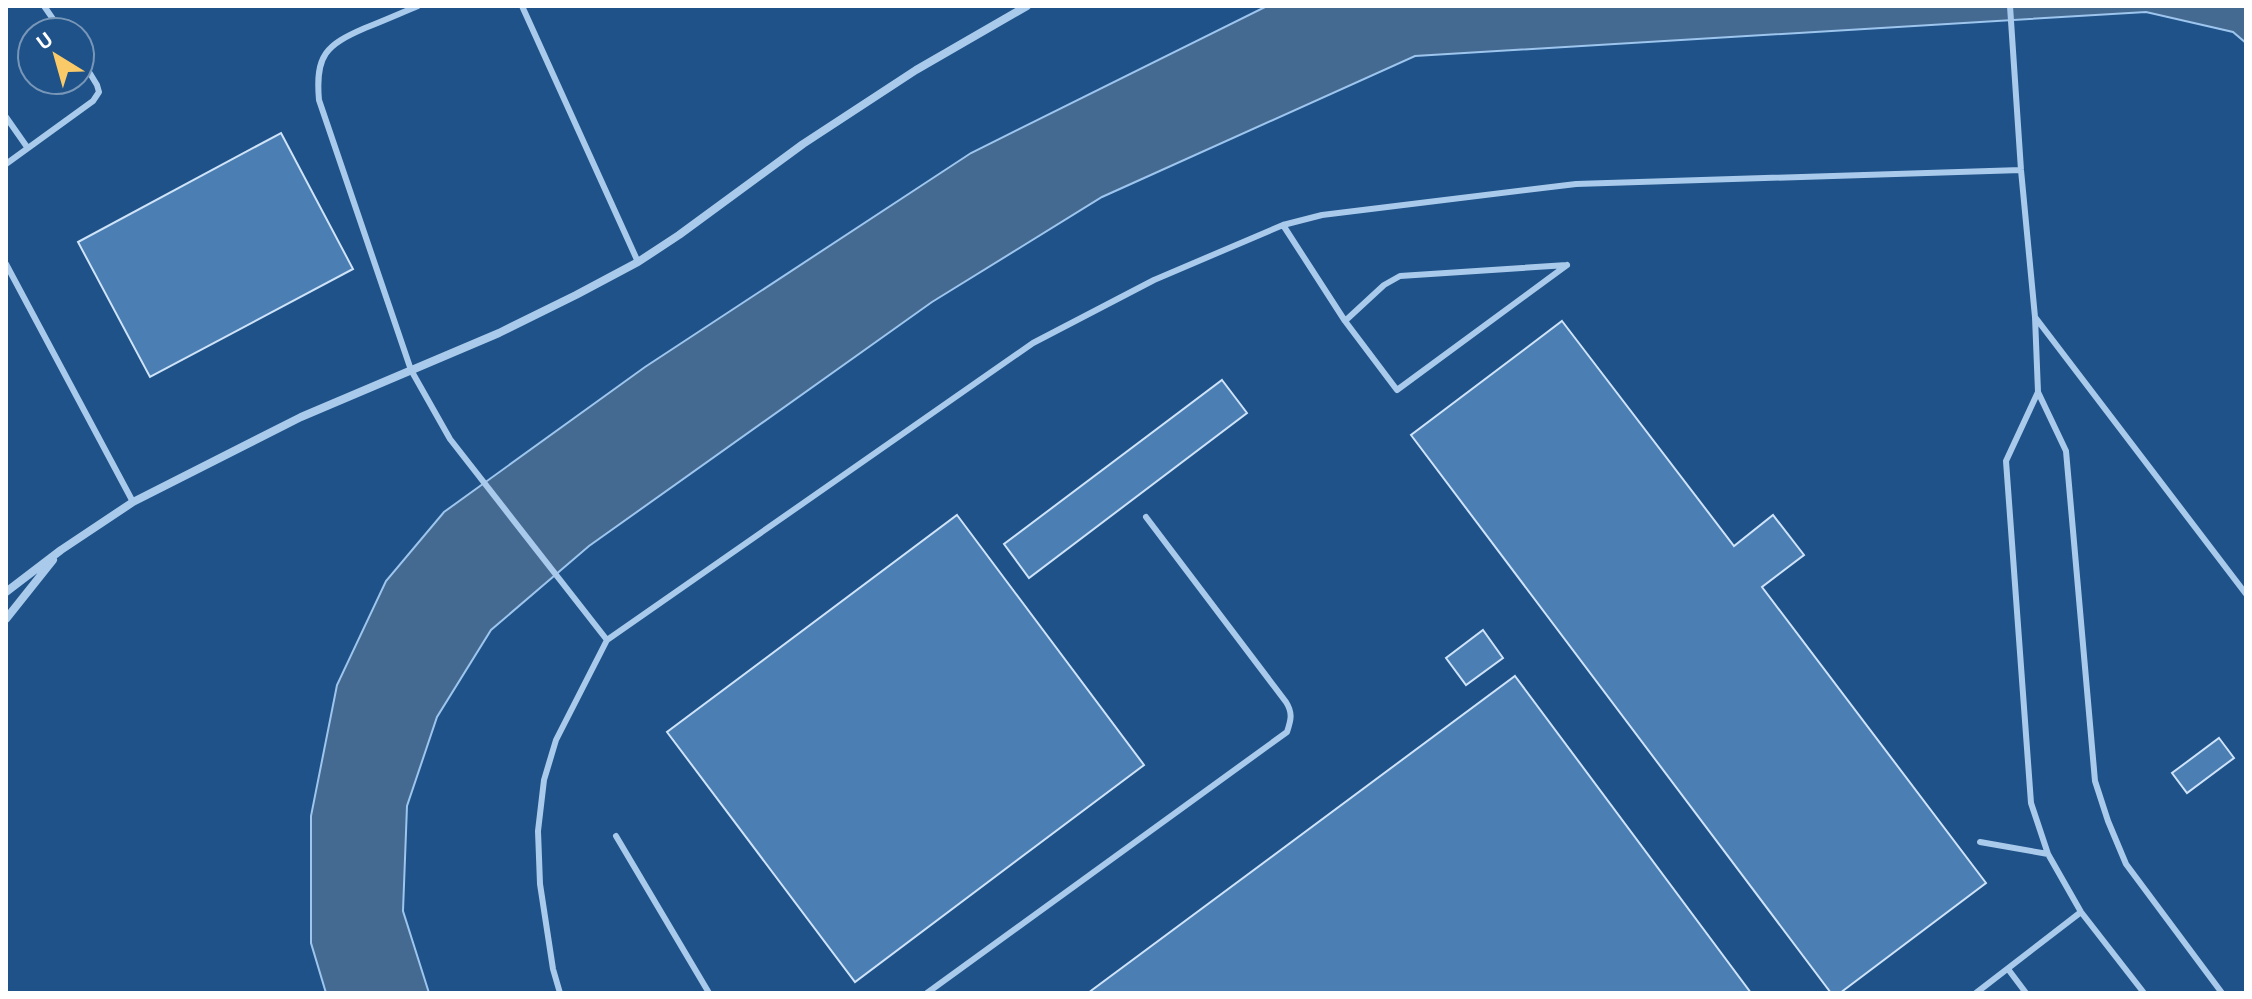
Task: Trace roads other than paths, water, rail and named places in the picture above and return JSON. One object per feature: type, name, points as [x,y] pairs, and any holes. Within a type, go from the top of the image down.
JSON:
[{"type":"street","points":[[6,592],[61,550],[133,502],[301,417],[499,333],[638,262],[803,144],[977,33],[1027,6]]},
{"type":"street","points":[[6,619],[61,550]]},
{"type":"lane","points":[[418,6],[338,40],[327,51],[321,65],[319,100],[411,370],[450,439],[607,640]]},
{"type":"lane","points":[[522,6],[638,262]]},
{"type":"lane","points":[[2010,6],[2035,317],[2038,392],[2066,451],[2095,781],[2126,864],[2222,993]]},
{"type":"lane","points":[[6,164],[93,101],[99,92],[96,83]]},
{"type":"lane","points":[[6,117],[27,147]]},
{"type":"lane","points":[[560,993],[553,969],[540,884],[538,831],[544,780],[556,740],[607,640],[1033,343],[1154,280],[1283,225],[1322,215],[1576,184],[2021,170]]},
{"type":"lane","points":[[1283,225],[1345,321],[1397,390],[1567,265],[1400,276],[1384,285],[1345,321]]},
{"type":"lane","points":[[6,264],[133,502]]},
{"type":"lane","points":[[2035,317],[2246,594]]},
{"type":"lane","points":[[2038,392],[2006,461],[2031,803],[2048,854],[2081,912],[2144,993]]},
{"type":"lane","points":[[927,993],[1287,732],[1292,717],[1286,702],[1146,517]]},
{"type":"lane","points":[[616,836],[709,993]]},
{"type":"lane","points":[[1980,842],[2048,854]]},
{"type":"lane","points":[[1976,993],[2081,912]]},
{"type":"lane","points":[[2008,969],[2026,993]]},
{"type":"water","points":[[1267,6],[2246,6],[2246,43],[2233,32],[2146,12],[1415,56],[1102,197],[932,302],[589,546],[491,630],[437,717],[407,806],[403,911],[429,993],[326,993],[311,943],[311,816],[337,685],[386,581],[444,512],[645,367],[971,153]]}]
